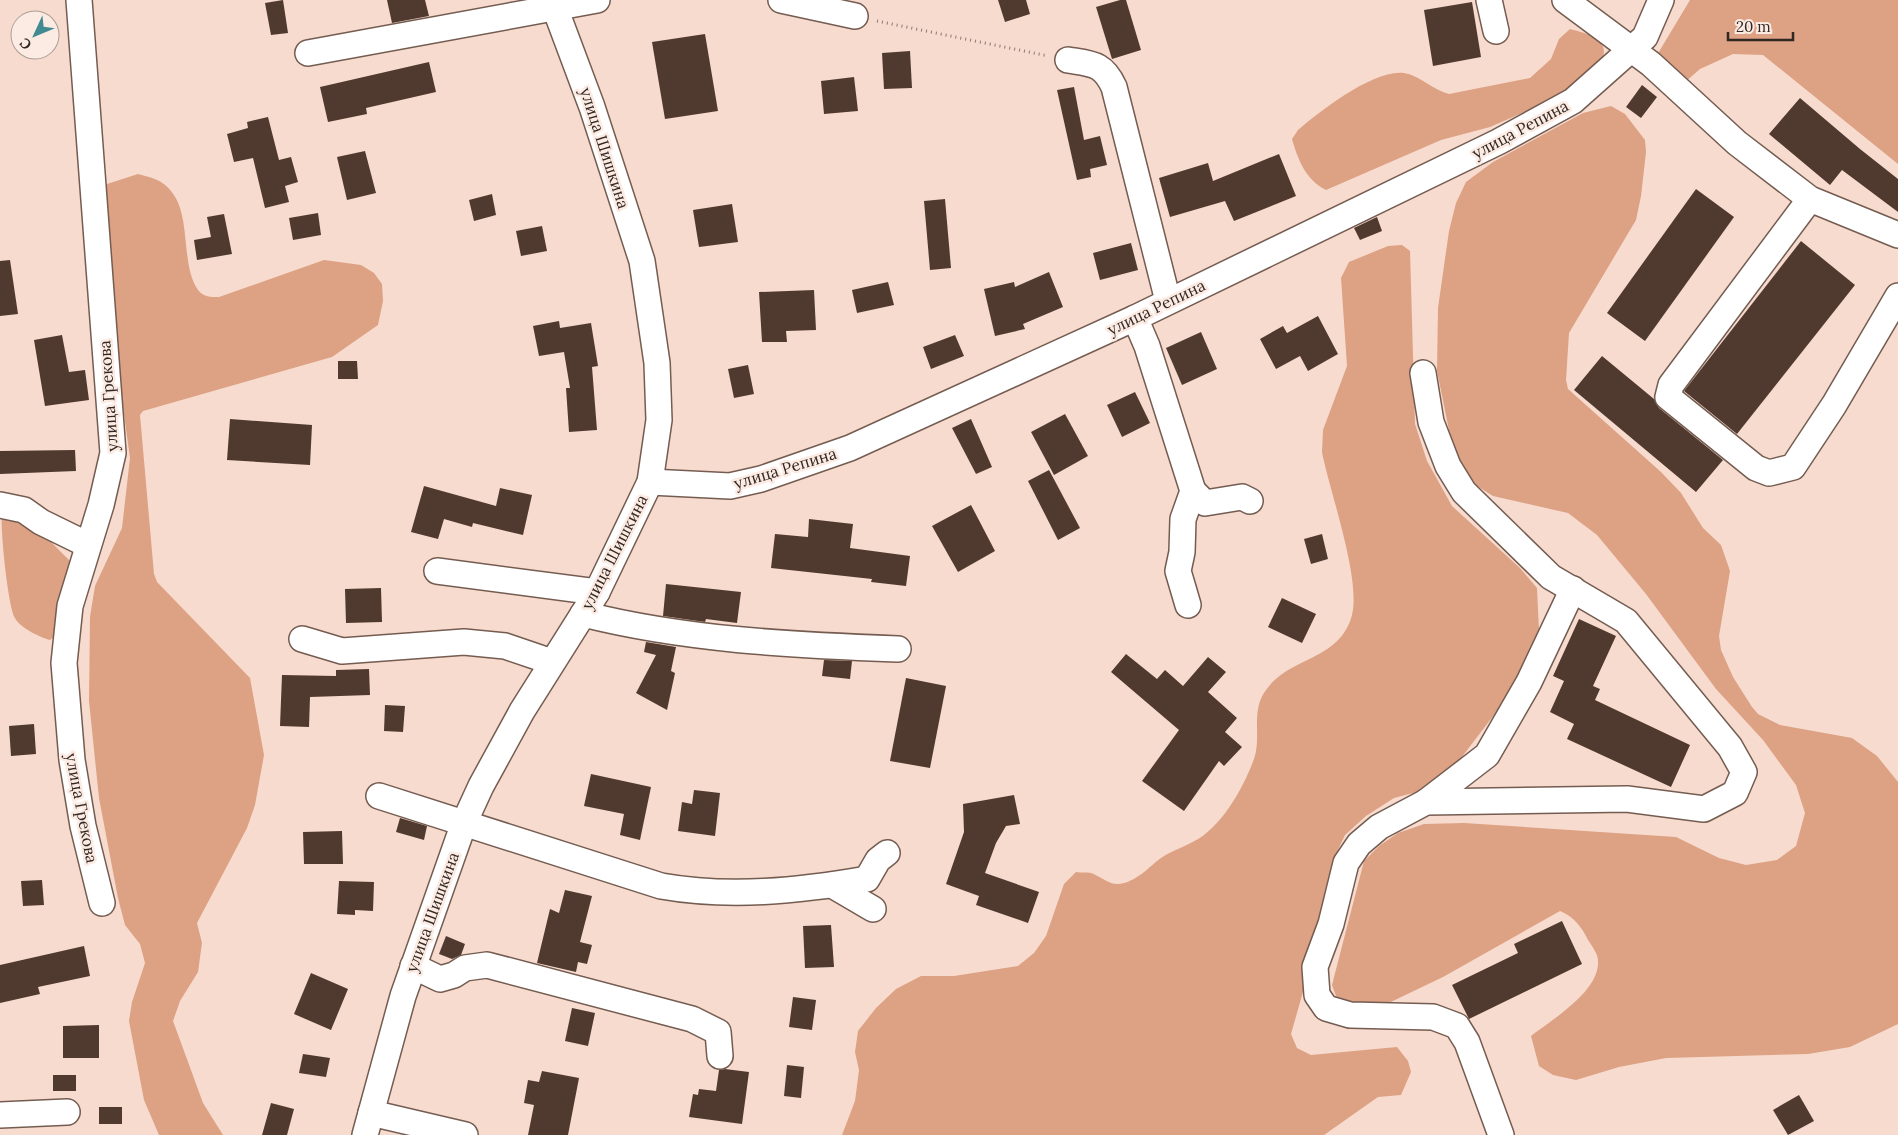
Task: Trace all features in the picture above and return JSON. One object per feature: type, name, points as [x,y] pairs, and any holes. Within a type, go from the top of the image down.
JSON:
[{"type":"street","name":"улица Грекова","points":[[79,0],[113,453],[70,606],[64,662],[72,760],[83,826],[102,902]]},
{"type":"street","points":[[308,53],[511,17],[553,3],[597,0]]},
{"type":"street","points":[[781,0],[855,16]]},
{"type":"street","points":[[1489,0],[1496,32]]},
{"type":"street","points":[[1565,0],[1630,48],[1737,144],[1810,199],[1898,235]]},
{"type":"street","name":"улица Репина","points":[[650,482],[730,486],[761,479],[850,448],[1134,318],[1507,137],[1573,101],[1630,48],[1645,37],[1661,0]]},
{"type":"street","name":"улица Шишкина","points":[[368,1124],[413,966],[464,824],[485,778],[552,662],[597,592],[650,482],[659,420],[656,363],[642,261],[592,107],[553,3]]},
{"type":"street","points":[[1068,60],[1100,66],[1112,81],[1168,301]]},
{"type":"street","points":[[1810,199],[1670,386],[1668,397],[1756,468],[1769,474],[1792,467],[1834,405],[1898,296]]},
{"type":"street","points":[[1134,318],[1147,346],[1193,491],[1205,503],[1242,497],[1250,501]]},
{"type":"street","points":[[1423,373],[1431,422],[1448,466],[1464,492],[1551,576],[1626,621],[1730,747],[1744,772],[1735,793],[1704,809],[1627,798],[1426,802]]},
{"type":"street","points":[[1188,605],[1178,571],[1182,552],[1183,519],[1193,491]]},
{"type":"street","points":[[0,505],[24,510],[41,522],[88,545]]},
{"type":"street","points":[[437,571],[597,592]]},
{"type":"street","points":[[1501,1135],[1468,1042],[1457,1026],[1433,1017],[1350,1015],[1326,1008],[1316,996],[1315,966],[1331,924],[1346,863],[1359,844],[1379,827],[1426,802],[1487,755],[1530,682],[1573,590]]},
{"type":"street","points":[[583,614],[614,622],[714,637],[808,645],[898,649]]},
{"type":"street","points":[[302,638],[342,651],[464,642],[504,646],[552,662]]},
{"type":"street","points":[[379,796],[620,874],[675,889],[748,893],[832,886],[867,879],[878,860],[887,853]]},
{"type":"street","points":[[832,886],[873,908]]},
{"type":"street","points":[[413,966],[440,978],[454,975],[465,968],[487,965],[692,1019],[718,1032],[720,1056]]},
{"type":"street","points":[[0,1115],[67,1112]]},
{"type":"street","points":[[368,1124],[465,1135]]},
{"type":"path","points":[[855,16],[1068,60]]},
{"type":"shaded area","points":[[1690,0],[1898,0],[1898,164],[1763,55],[1733,54],[1700,69],[1684,83],[1657,55]]},
{"type":"shaded area","points":[[1570,29],[1596,38],[1603,47],[1604,53],[1601,61],[1563,95],[1490,127],[1441,140],[1326,190],[1313,181],[1300,162],[1292,139],[1298,130],[1333,103],[1363,84],[1392,74],[1404,73],[1449,94],[1530,78],[1551,59],[1559,39]]},
{"type":"shaded area","points":[[1611,106],[1625,114],[1645,140],[1646,152],[1641,196],[1636,220],[1569,333],[1566,380],[1568,389],[1661,472],[1681,493],[1703,528],[1721,545],[1730,571],[1719,636],[1721,650],[1733,677],[1752,707],[1758,714],[1780,725],[1852,738],[1877,756],[1898,782],[1898,1024],[1850,1047],[1808,1054],[1666,1058],[1619,1067],[1576,1080],[1553,1075],[1539,1066],[1531,1036],[1574,1003],[1591,983],[1597,972],[1597,956],[1583,931],[1577,922],[1560,911],[1443,977],[1372,1011],[1347,1007],[1336,996],[1332,985],[1364,861],[1379,846],[1398,833],[1424,824],[1464,823],[1676,837],[1719,858],[1746,865],[1777,860],[1796,846],[1805,813],[1796,785],[1763,740],[1716,689],[1646,594],[1597,535],[1568,513],[1493,496],[1474,484],[1459,459],[1450,435],[1437,371],[1438,308],[1449,231],[1456,203],[1466,182],[1493,162],[1583,113]]},
{"type":"shaded area","points":[[138,174],[164,184],[177,201],[182,213],[189,267],[198,290],[205,295],[219,297],[324,260],[361,265],[374,273],[382,284],[383,301],[378,325],[332,357],[143,411],[140,415],[154,574],[157,582],[250,678],[264,755],[255,805],[247,828],[197,923],[202,943],[198,972],[180,1001],[173,1021],[203,1103],[223,1135],[159,1135],[144,1100],[129,1021],[132,1002],[145,963],[140,944],[125,925],[118,898],[99,798],[89,701],[90,617],[95,586],[122,528],[130,458],[96,212],[104,185]]},
{"type":"shaded area","points":[[1402,245],[1410,251],[1415,424],[1427,461],[1452,506],[1520,568],[1537,588],[1539,631],[1520,681],[1458,762],[1417,792],[1394,798],[1366,816],[1345,835],[1333,860],[1326,887],[1324,918],[1291,1034],[1297,1048],[1311,1055],[1397,1047],[1408,1061],[1411,1072],[1401,1095],[1378,1097],[1324,1135],[842,1135],[855,1101],[859,1070],[855,1052],[858,1031],[876,1008],[896,989],[921,976],[954,976],[1018,966],[1034,953],[1046,936],[1064,884],[1076,872],[1091,873],[1115,884],[1125,883],[1137,877],[1161,858],[1204,835],[1227,810],[1240,790],[1250,769],[1256,750],[1258,706],[1266,690],[1288,670],[1326,650],[1346,630],[1352,615],[1354,599],[1352,580],[1349,558],[1322,452],[1323,430],[1347,366],[1341,278],[1349,262],[1388,246]]},
{"type":"shaded area","points":[[2,515],[37,528],[71,562],[72,566],[59,595],[55,636],[50,640],[36,635],[25,628],[17,621],[12,611],[5,566]]},
{"type":"building","points":[[283,0],[288,33],[271,35],[265,3]]},
{"type":"building","points":[[387,0],[425,0],[429,16],[392,23]]},
{"type":"building","points":[[998,0],[1026,0],[1030,14],[1005,22]]},
{"type":"building","points":[[1126,0],[1141,50],[1112,59],[1096,7]]},
{"type":"building","points":[[1472,2],[1481,57],[1433,66],[1424,10]]},
{"type":"building","points":[[705,34],[718,111],[665,119],[652,42]]},
{"type":"building","points":[[910,51],[912,88],[884,89],[882,53]]},
{"type":"building","points":[[429,62],[436,92],[366,108],[367,114],[328,122],[320,87]]},
{"type":"building","points":[[854,77],[858,111],[824,114],[821,81]]},
{"type":"building","points":[[1642,85],[1657,97],[1641,118],[1626,107]]},
{"type":"building","points":[[1074,87],[1084,140],[1100,136],[1107,165],[1090,169],[1091,177],[1077,180],[1057,90]]},
{"type":"building","points":[[1800,98],[1898,179],[1898,212],[1842,170],[1830,185],[1769,134]]},
{"type":"building","points":[[268,117],[279,160],[291,157],[298,182],[285,186],[289,202],[265,208],[253,158],[234,162],[227,134],[248,128],[247,122]]},
{"type":"building","points":[[365,151],[376,193],[347,200],[337,157]]},
{"type":"building","points":[[1279,154],[1296,196],[1234,221],[1225,201],[1170,217],[1159,178],[1208,163],[1213,181]]},
{"type":"building","points":[[1696,189],[1734,217],[1645,341],[1607,313]]},
{"type":"building","points":[[492,194],[496,215],[474,221],[469,200]]},
{"type":"building","points":[[945,199],[951,268],[930,270],[924,201]]},
{"type":"building","points":[[732,204],[738,242],[699,247],[693,210]]},
{"type":"building","points":[[318,213],[321,235],[293,240],[289,218]]},
{"type":"building","points":[[224,214],[232,254],[197,260],[194,240],[211,237],[207,217]]},
{"type":"building","points":[[1377,217],[1382,231],[1360,240],[1354,228]]},
{"type":"building","points":[[542,226],[547,251],[521,256],[516,231]]},
{"type":"building","points":[[1801,241],[1855,285],[1737,434],[1684,391]]},
{"type":"building","points":[[1131,243],[1138,270],[1100,280],[1093,253]]},
{"type":"building","points":[[10,260],[18,314],[0,316],[0,261]]},
{"type":"building","points":[[1049,272],[1063,307],[1023,324],[1025,329],[995,336],[984,289],[1014,282],[1015,287]]},
{"type":"building","points":[[888,282],[894,305],[857,313],[852,290]]},
{"type":"building","points":[[814,290],[816,330],[786,331],[787,342],[762,342],[759,292]]},
{"type":"building","points":[[1318,316],[1338,354],[1308,371],[1300,356],[1276,369],[1260,339],[1283,326],[1287,333]]},
{"type":"building","points":[[559,321],[560,328],[591,323],[598,366],[592,367],[597,430],[569,432],[566,388],[570,388],[564,352],[539,356],[533,326]]},
{"type":"building","points":[[1201,332],[1217,369],[1182,385],[1166,348]]},
{"type":"building","points":[[62,335],[69,372],[85,370],[89,400],[45,406],[34,340]]},
{"type":"building","points":[[955,335],[964,356],[931,369],[923,347]]},
{"type":"building","points":[[1602,356],[1654,399],[1659,408],[1723,460],[1696,492],[1574,390]]},
{"type":"building","points":[[338,361],[357,361],[358,379],[338,379]]},
{"type":"building","points":[[748,365],[754,394],[734,398],[728,369]]},
{"type":"building","points":[[1135,392],[1150,423],[1122,437],[1107,405]]},
{"type":"building","points":[[1065,414],[1088,456],[1054,475],[1031,432]]},
{"type":"building","points":[[230,419],[312,425],[310,465],[227,460]]},
{"type":"building","points":[[971,419],[992,467],[976,474],[952,428]]},
{"type":"building","points":[[75,450],[76,471],[0,474],[0,451]]},
{"type":"building","points":[[1049,470],[1080,528],[1058,540],[1028,481]]},
{"type":"building","points":[[424,486],[496,506],[500,488],[532,495],[523,535],[473,523],[472,527],[444,519],[438,539],[411,532]]},
{"type":"building","points":[[971,505],[995,551],[958,572],[932,526]]},
{"type":"building","points":[[809,519],[853,524],[850,548],[910,556],[906,586],[871,582],[872,579],[771,568],[775,534],[808,537]]},
{"type":"building","points":[[1322,534],[1328,559],[1311,564],[1304,539]]},
{"type":"building","points":[[666,584],[741,592],[737,623],[706,619],[705,622],[663,616]]},
{"type":"building","points":[[381,588],[382,622],[346,623],[345,589]]},
{"type":"building","points":[[1282,598],[1316,614],[1302,643],[1268,627]]},
{"type":"building","points":[[1579,619],[1616,636],[1593,686],[1600,689],[1595,700],[1690,745],[1671,787],[1567,739],[1574,724],[1550,712],[1564,681],[1553,676]]},
{"type":"building","points":[[646,642],[676,647],[671,671],[675,673],[667,710],[636,693],[656,655],[644,652]]},
{"type":"building","points":[[1126,654],[1157,679],[1165,670],[1183,686],[1208,657],[1226,672],[1208,692],[1237,718],[1225,732],[1242,747],[1224,766],[1219,761],[1184,811],[1142,781],[1179,730],[1111,672]]},
{"type":"building","points":[[824,660],[852,661],[850,679],[822,676]]},
{"type":"building","points":[[369,669],[370,695],[310,697],[309,727],[280,726],[282,675],[336,676],[336,670]]},
{"type":"building","points":[[906,678],[946,686],[930,768],[890,761]]},
{"type":"building","points":[[385,705],[405,706],[403,732],[384,731]]},
{"type":"building","points":[[34,724],[36,754],[11,756],[9,726]]},
{"type":"building","points":[[591,774],[651,787],[640,840],[620,835],[624,814],[584,806]]},
{"type":"building","points":[[694,790],[720,793],[715,836],[678,831],[682,802],[692,804]]},
{"type":"building","points":[[1014,795],[1020,824],[1006,826],[996,843],[985,873],[1039,892],[1028,923],[976,905],[979,896],[946,884],[964,832],[963,804]]},
{"type":"building","points":[[400,818],[427,826],[424,840],[396,832]]},
{"type":"building","points":[[342,831],[343,864],[304,864],[303,832]]},
{"type":"building","points":[[42,880],[44,905],[23,906],[21,881]]},
{"type":"building","points":[[339,881],[374,882],[373,911],[355,910],[355,915],[337,914]]},
{"type":"building","points":[[565,890],[592,896],[580,942],[592,945],[587,964],[578,962],[576,972],[537,963],[550,909],[559,913]]},
{"type":"building","points":[[1562,921],[1582,964],[1469,1019],[1452,985],[1518,953],[1514,944]]},
{"type":"building","points":[[831,925],[834,967],[805,968],[803,926]]},
{"type":"building","points":[[446,936],[465,944],[461,955],[452,959],[439,954]]},
{"type":"building","points":[[84,946],[90,976],[38,987],[40,994],[0,1003],[0,965]]},
{"type":"building","points":[[311,973],[348,989],[331,1030],[294,1014]]},
{"type":"building","points":[[793,997],[816,1000],[812,1030],[789,1027]]},
{"type":"building","points":[[572,1008],[595,1013],[588,1046],[565,1041]]},
{"type":"building","points":[[99,1025],[99,1058],[63,1058],[63,1026]]},
{"type":"building","points":[[303,1054],[330,1058],[326,1077],[299,1073]]},
{"type":"building","points":[[787,1065],[804,1067],[801,1098],[784,1096]]},
{"type":"building","points":[[719,1070],[749,1072],[742,1124],[689,1117],[693,1094],[698,1095],[699,1089],[716,1091]]},
{"type":"building","points":[[542,1071],[579,1078],[568,1135],[528,1135],[534,1105],[524,1103],[528,1080],[539,1082]]},
{"type":"building","points":[[53,1075],[76,1075],[76,1091],[53,1091]]},
{"type":"building","points":[[1799,1095],[1814,1121],[1788,1135],[1773,1110]]},
{"type":"building","points":[[271,1103],[294,1109],[287,1135],[262,1135]]},
{"type":"building","points":[[99,1107],[122,1107],[122,1124],[99,1124]]}]
